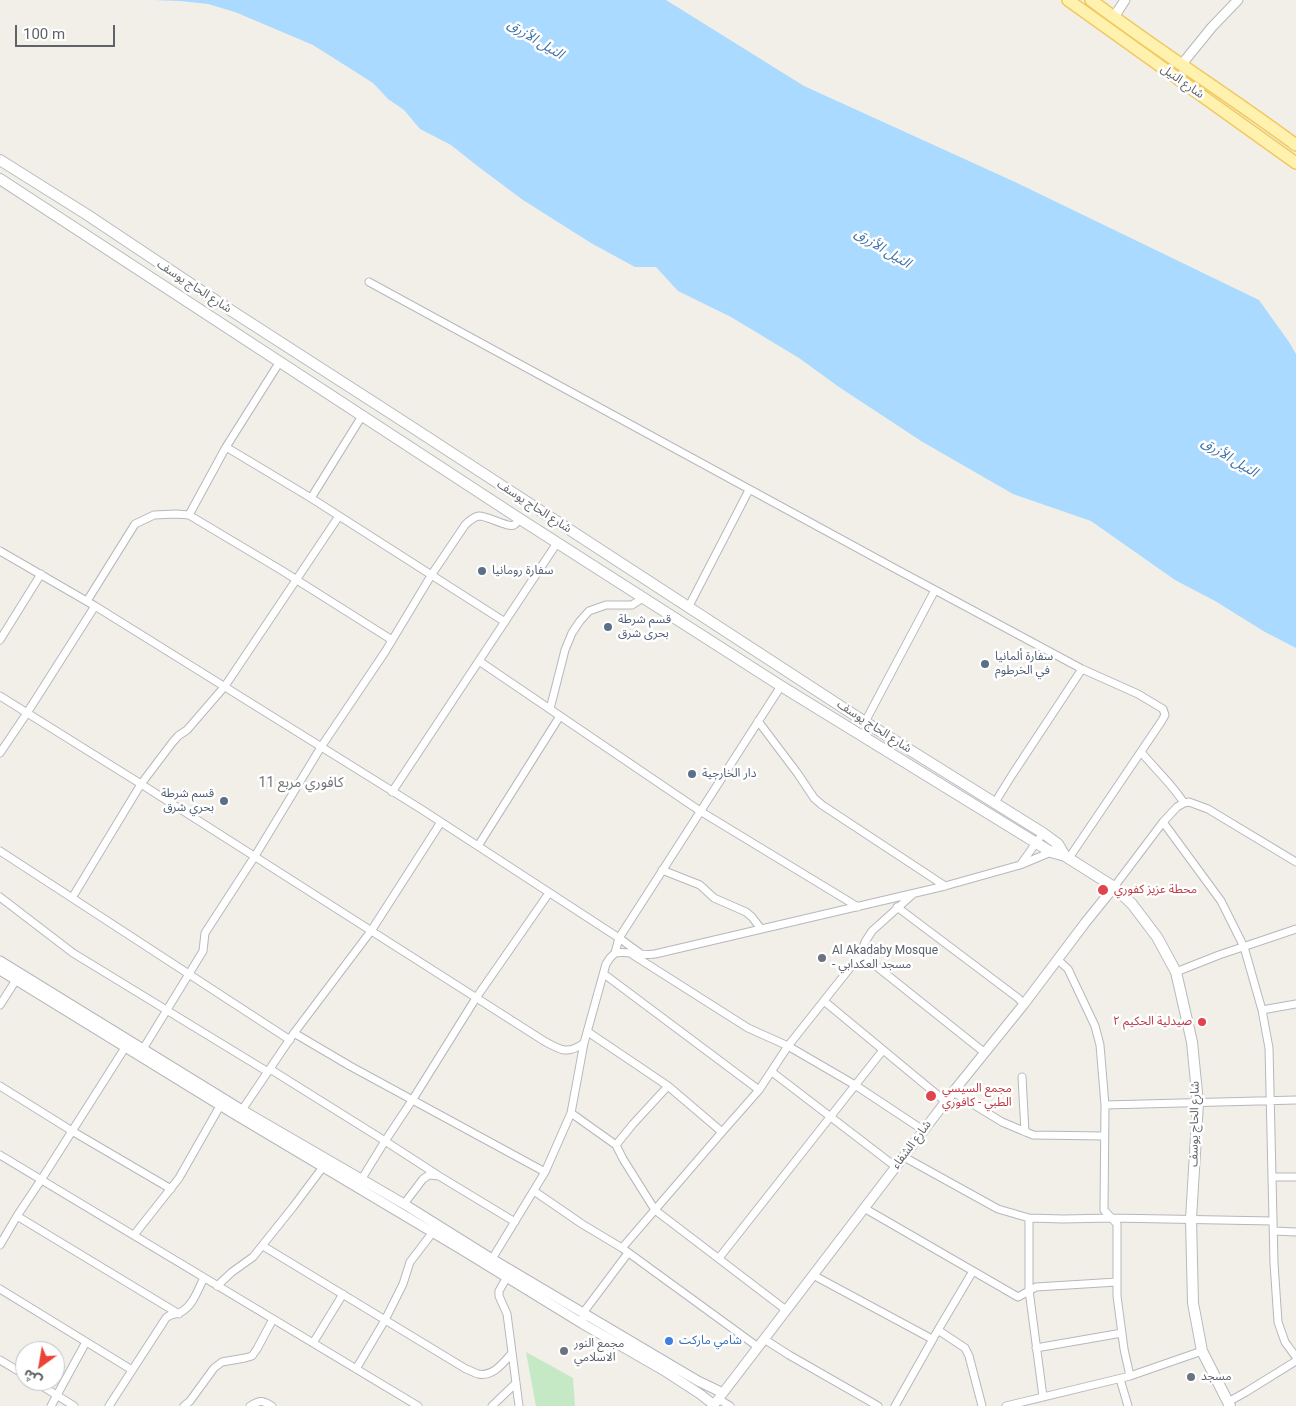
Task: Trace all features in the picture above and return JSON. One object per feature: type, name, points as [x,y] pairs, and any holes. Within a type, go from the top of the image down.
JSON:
[{"type":"main road","name":"شارع النيل","points":[[1068,0],[1296,163]]},
{"type":"main road","name":"شارع النيل","points":[[1091,0],[1296,145]]},
{"type":"main road","name":"شارع الحاج يوسف","points":[[0,160],[865,722],[1043,833],[1055,848],[1114,887],[1132,904],[1157,937],[1176,972],[1192,1042],[1198,1103],[1191,1219],[1194,1303],[1202,1352],[1230,1405]]},
{"type":"main road","name":"شارع الحاج يوسف","points":[[0,180],[279,363],[780,686],[1037,843],[1055,848]]},
{"type":"main road","points":[[136,269],[146,254]]},
{"type":"main road","points":[[643,598],[652,583]]},
{"type":"street","points":[[1114,17],[1125,0]]},
{"type":"street","points":[[1182,64],[1212,27],[1238,0]]},
{"type":"street","points":[[369,282],[749,490],[1082,669],[1138,694],[1163,709],[1165,715],[1067,857]]},
{"type":"street","points":[[190,515],[226,447],[279,363]]},
{"type":"street","points":[[311,498],[362,416]]},
{"type":"street","points":[[226,447],[311,498],[505,622]]},
{"type":"street","points":[[689,606],[749,490]]},
{"type":"street","points":[[87,601],[135,524],[154,515],[190,515],[392,640]]},
{"type":"street","points":[[72,898],[141,784],[172,743],[187,730],[224,686],[339,516]]},
{"type":"street","points":[[142,1049],[203,951],[205,933],[255,856],[321,747],[385,652],[432,574],[465,525],[479,516],[510,526],[520,519]]},
{"type":"street","points":[[392,792],[557,543]]},
{"type":"street","points":[[0,551],[87,601],[441,822],[619,938],[643,956]]},
{"type":"street","points":[[0,640],[41,574]]},
{"type":"street","points":[[865,722],[935,590]]},
{"type":"street","points":[[550,709],[565,650],[572,633],[580,621],[590,611],[606,605],[632,605],[643,598]]},
{"type":"street","points":[[0,753],[95,606]]},
{"type":"street","points":[[479,661],[700,811],[858,907]]},
{"type":"street","points":[[994,804],[1082,669]]},
{"type":"street","points":[[492,1260],[545,1172],[571,1113],[584,1043],[606,964],[615,953],[619,938],[780,686]]},
{"type":"street","points":[[0,696],[544,1041],[556,1048],[568,1051],[576,1050],[584,1043]]},
{"type":"street","points":[[478,846],[560,716]]},
{"type":"street","points":[[758,720],[814,798],[945,886]]},
{"type":"street","points":[[1141,752],[1184,802]]},
{"type":"street","points":[[1114,887],[1164,822],[1184,802],[1195,803],[1208,809],[1296,862]]},
{"type":"street","points":[[242,1110],[294,1033],[371,931],[441,822]]},
{"type":"street","points":[[1164,822],[1221,901],[1244,947],[1262,1010],[1269,1048],[1274,1263],[1278,1322],[1286,1342],[1296,1357]]},
{"type":"street","points":[[1020,864],[1043,833]]},
{"type":"street","points":[[615,953],[628,952],[643,956],[655,954],[858,907],[945,886],[1020,864],[1055,848]]},
{"type":"street","points":[[0,851],[290,1040]]},
{"type":"street","points":[[662,870],[700,885],[714,898],[746,912],[761,928]]},
{"type":"street","name":"شارع الشفاء","points":[[717,1401],[953,1092],[1114,887]]},
{"type":"street","points":[[361,1180],[385,1140],[414,1099],[476,998],[549,893]]},
{"type":"street","points":[[622,1248],[760,1090],[788,1046],[862,954],[865,942],[872,931],[914,893]]},
{"type":"street","points":[[0,897],[73,953],[385,1140],[439,1176],[515,1222]]},
{"type":"street","points":[[897,907],[1024,1004]]},
{"type":"street","points":[[1176,972],[1296,928]]},
{"type":"street","points":[[628,952],[748,1028],[788,1046],[855,1085],[924,1130]]},
{"type":"street","points":[[862,954],[985,1053]]},
{"type":"street","points":[[1058,960],[1068,969],[1095,1026],[1100,1045],[1105,1105],[1104,1210],[1117,1224],[1117,1296],[1130,1376]]},
{"type":"street","points":[[0,961],[220,1106],[433,1232],[583,1324],[688,1385],[730,1406]]},
{"type":"street","points":[[0,970],[127,1044],[142,1049],[242,1110],[404,1204],[492,1260],[698,1382],[717,1401]]},
{"type":"street","points":[[604,974],[760,1090]]},
{"type":"street","points":[[0,1005],[16,980]]},
{"type":"street","points":[[824,1001],[946,1102]]},
{"type":"street","points":[[1262,1010],[1296,1004]]},
{"type":"street","points":[[588,1032],[668,1086],[722,1132]]},
{"type":"street","points":[[294,1033],[350,1066],[414,1099],[545,1172]]},
{"type":"street","points":[[0,1243],[127,1044]]},
{"type":"street","points":[[719,1258],[883,1050]]},
{"type":"street","points":[[772,1072],[896,1167]]},
{"type":"street","points":[[1022,1077],[1025,1132]]},
{"type":"street","points":[[0,1086],[171,1189]]},
{"type":"street","points":[[616,1146],[633,1124],[668,1086]]},
{"type":"street","points":[[953,1092],[1002,1122],[1033,1135],[1104,1136]]},
{"type":"street","points":[[1105,1105],[1296,1100]]},
{"type":"street","points":[[134,1236],[179,1178],[220,1106]]},
{"type":"street","points":[[571,1113],[616,1146],[655,1210],[786,1310]]},
{"type":"street","points":[[0,1155],[418,1406]]},
{"type":"street","points":[[904,1157],[998,1209],[1029,1218],[1273,1221]]},
{"type":"street","points":[[217,1286],[253,1257],[323,1167]]},
{"type":"street","points":[[404,1204],[423,1179],[429,1175],[439,1176]]},
{"type":"street","points":[[1273,1177],[1296,1176]]},
{"type":"street","points":[[534,1191],[582,1224],[622,1248],[758,1347]]},
{"type":"street","points":[[864,1208],[1018,1297],[1036,1287],[1117,1282]]},
{"type":"street","points":[[16,1216],[179,1314]]},
{"type":"street","points":[[1029,1218],[1029,1290],[1043,1397]]},
{"type":"street","points":[[1274,1231],[1296,1232]]},
{"type":"street","points":[[356,1369],[385,1320],[403,1284],[410,1262],[433,1232]]},
{"type":"street","points":[[262,1246],[466,1369],[478,1374],[490,1372],[499,1368],[512,1353]]},
{"type":"street","points":[[583,1324],[583,1313],[628,1253]]},
{"type":"street","points":[[895,1406],[973,1271]]},
{"type":"street","points":[[813,1275],[932,1339]]},
{"type":"street","points":[[507,1277],[499,1296],[507,1314],[519,1406]]},
{"type":"street","points":[[109,1406],[166,1318],[171,1314],[179,1314],[188,1307],[204,1278]]},
{"type":"street","points":[[0,1289],[132,1370]]},
{"type":"street","points":[[313,1343],[343,1294]]},
{"type":"street","points":[[197,1406],[187,1404],[214,1368],[222,1362],[252,1356],[274,1319]]},
{"type":"street","points":[[938,1330],[965,1348],[969,1356],[982,1406]]},
{"type":"street","points":[[1036,1348],[1122,1334]]},
{"type":"street","points":[[764,1340],[878,1406]]},
{"type":"street","points":[[50,1406],[86,1342]]},
{"type":"street","points":[[1009,1406],[1120,1379],[1202,1352]]},
{"type":"street","points":[[0,1360],[15,1369]]},
{"type":"street","points":[[1230,1405],[1246,1392],[1296,1361]]},
{"type":"street","points":[[1120,1379],[1128,1406]]},
{"type":"street","points":[[492,1406],[516,1384]]},
{"type":"street","points":[[50,1391],[74,1406]]},
{"type":"street","points":[[250,1406],[263,1401],[272,1406]]},
{"type":"green space","points":[[526,1352],[573,1378],[575,1406],[536,1406]]},
{"type":"water","name":"النيل الأزرق","points":[[153,0],[666,0],[804,86],[1015,182],[1259,300],[1296,354],[1296,648],[1175,580],[1091,521],[1013,494],[921,441],[799,358],[731,317],[678,291],[656,267],[635,267],[591,243],[523,200],[451,145],[420,129],[404,110],[388,99],[373,83],[313,45],[235,12],[208,4]]},
{"type":"place","name":"سفارة رومانيا","points":[[482,571]]},
{"type":"place","name":"قسم شرطة بحرى شرق","points":[[608,627]]},
{"type":"place","name":"سفارة ألمانيا في الخرطوم","points":[[985,664]]},
{"type":"place","name":"دار الخارجية","points":[[692,774]]},
{"type":"place","name":"قسم شرطة بحري شرق","points":[[224,801]]},
{"type":"place","name":"محطة عزيز كفوري","points":[[1103,890]]},
{"type":"place","name":"Al Akadaby Mosque - مسجد العكدابي","points":[[822,958]]},
{"type":"place","name":"صيدلية الحكيم ٢","points":[[1202,1022]]},
{"type":"place","name":"مجمع السيسي الطبي - كافوري","points":[[931,1096]]},
{"type":"place","name":"شامي ماركت","points":[[669,1341]]},
{"type":"place","name":"مجمع النور الاسلامي","points":[[564,1351]]},
{"type":"place","name":"مسجد","points":[[1191,1377]]},
{"type":"district","name":"كافوري مربع 11","points":[[301,783]]}]
